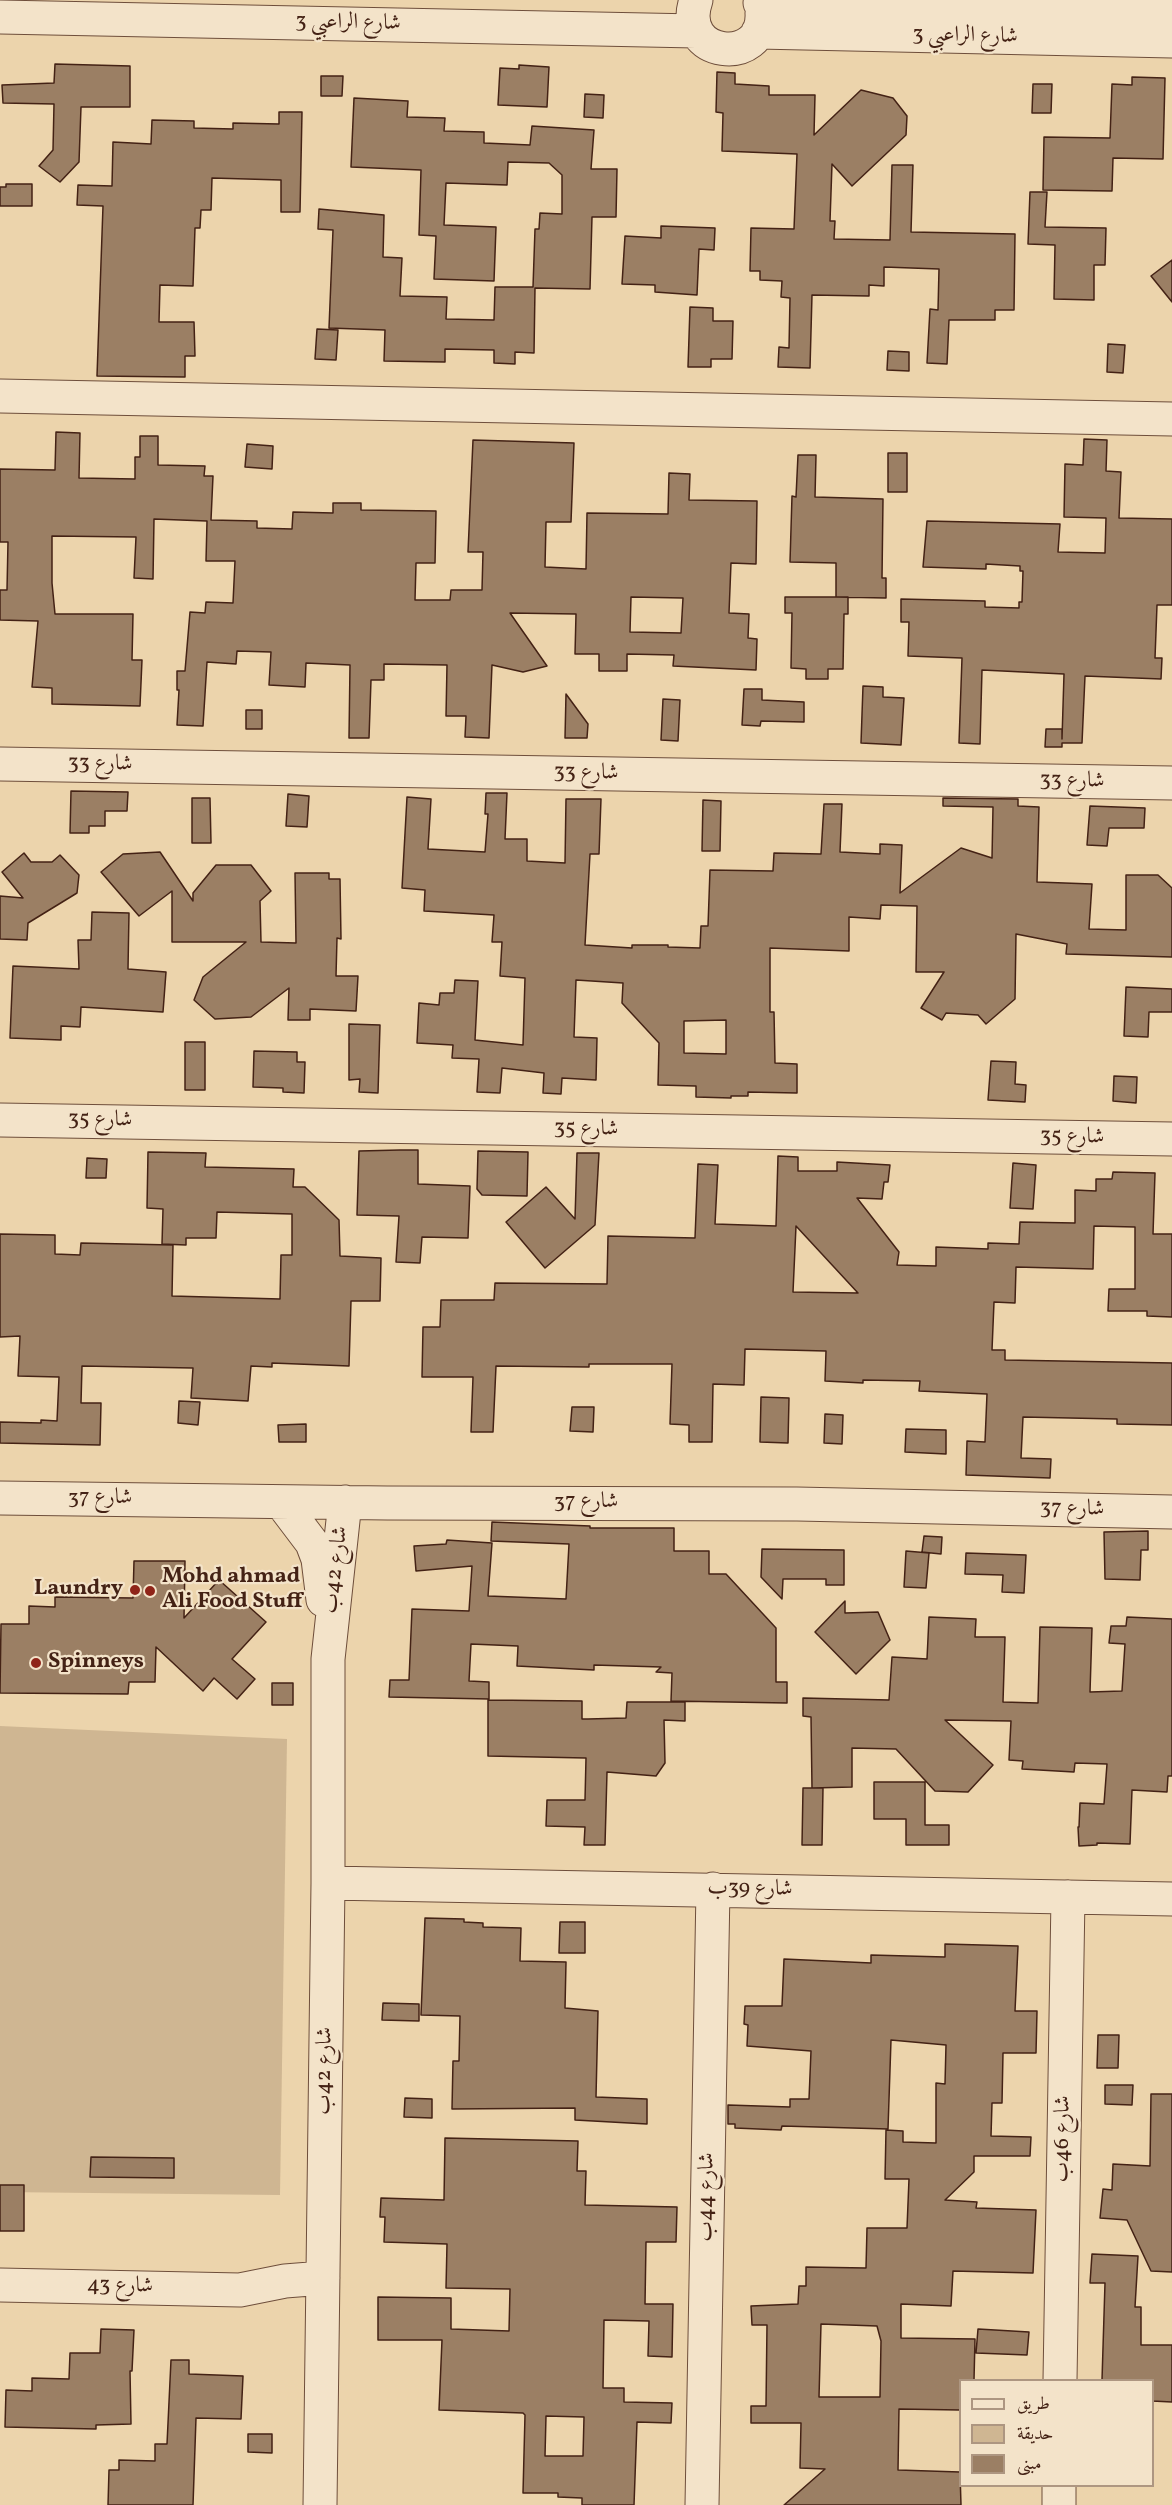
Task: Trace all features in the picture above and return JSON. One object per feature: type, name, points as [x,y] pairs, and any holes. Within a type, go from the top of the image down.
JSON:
[{"type":"street","name":"شارع الراعبي 3","points":[[759,12],[826,2],[1172,8]]},
{"type":"street","name":"شارع الراعبي 3","points":[[759,12],[1172,41]]},
{"type":"street","points":[[696,16],[709,45],[727,50],[745,45],[759,12]]},
{"type":"street","name":"شارع الراعبي 3","points":[[0,17],[696,16]]},
{"type":"street","points":[[0,396],[1172,419]]},
{"type":"street","name":"شارع 33","points":[[0,764],[1172,783]]},
{"type":"street","name":"شارع 35","points":[[0,1120],[1172,1139]]},
{"type":"street","name":"شارع 37","points":[[0,1498],[280,1502],[785,1504],[1172,1512]]},
{"type":"street","name":"شارع 42ب","points":[[280,1502],[312,1543],[318,1559],[329,1637]]},
{"type":"street","name":"شارع 42ب","points":[[320,2505],[328,1883],[327,1714],[329,1637],[340,1562],[345,1502]]},
{"type":"street","name":"شارع 39ب","points":[[328,1883],[1172,1899]]},
{"type":"street","name":"شارع 44ب","points":[[702,2505],[713,1889]]},
{"type":"street","name":"شارع 46ب","points":[[1060,2379],[1068,1897]]},
{"type":"street","name":"شارع 43","points":[[0,2285],[240,2290],[286,2302],[323,2293]]},
{"type":"street","points":[[1059,2487],[1059,2505]]},
{"type":"green space","points":[[0,1726],[287,1739],[280,2195],[0,2192]]},
{"type":"building","points":[[55,64],[130,66],[130,107],[81,107],[79,162],[60,182],[39,166],[53,150],[54,104],[3,103],[2,85],[54,83]]},
{"type":"building","points":[[519,65],[549,67],[547,107],[498,105],[500,68],[519,69]]},
{"type":"building","points":[[717,72],[735,73],[735,84],[769,86],[769,95],[815,95],[814,135],[861,90],[893,98],[907,116],[906,135],[852,186],[832,164],[830,221],[835,221],[834,239],[890,240],[892,165],[913,165],[911,232],[1015,234],[1014,310],[995,310],[995,320],[949,320],[947,364],[927,363],[930,309],[938,310],[939,269],[884,267],[884,286],[869,285],[869,296],[812,295],[810,368],[778,367],[779,347],[789,348],[790,298],[781,297],[782,281],[760,280],[760,271],[750,271],[751,228],[794,229],[797,154],[722,151],[723,113],[716,112]]},
{"type":"building","points":[[321,76],[343,76],[342,96],[321,96]]},
{"type":"building","points":[[1132,77],[1165,78],[1163,159],[1113,158],[1112,191],[1043,190],[1044,137],[1110,138],[1112,84],[1132,85]]},
{"type":"building","points":[[1033,84],[1052,84],[1051,113],[1032,113]]},
{"type":"building","points":[[585,94],[604,95],[603,118],[584,117]]},
{"type":"building","points":[[354,98],[408,101],[407,117],[445,118],[444,131],[484,132],[484,143],[530,145],[532,126],[594,130],[591,169],[617,169],[616,217],[592,217],[590,289],[535,288],[534,353],[515,352],[515,364],[494,363],[494,350],[445,349],[445,362],[384,361],[385,330],[329,328],[333,230],[318,229],[319,209],[384,215],[383,257],[402,258],[400,296],[447,297],[446,319],[494,320],[495,287],[533,287],[535,229],[539,229],[540,213],[562,214],[562,175],[549,163],[508,162],[507,185],[446,183],[444,225],[496,227],[494,281],[434,279],[436,236],[419,235],[421,170],[351,167]]},
{"type":"building","points":[[279,112],[302,112],[300,212],[281,212],[281,180],[212,178],[211,210],[201,210],[200,228],[195,228],[193,286],[160,285],[159,322],[194,322],[195,356],[185,356],[185,377],[97,376],[103,206],[77,205],[78,185],[112,186],[113,142],[151,144],[152,120],[194,121],[194,128],[233,129],[233,123],[279,124]]},
{"type":"building","points":[[6,184],[32,184],[32,206],[0,206],[0,187],[6,187]]},
{"type":"building","points":[[1030,192],[1047,192],[1045,227],[1106,228],[1105,265],[1094,265],[1094,300],[1054,299],[1055,245],[1028,244]]},
{"type":"building","points":[[661,226],[715,228],[714,250],[699,249],[697,295],[655,292],[655,285],[622,284],[625,236],[661,238]]},
{"type":"building","points":[[1172,260],[1172,302],[1151,276]]},
{"type":"building","points":[[690,307],[713,308],[713,321],[733,321],[732,359],[711,359],[711,367],[688,367]]},
{"type":"building","points":[[317,329],[338,330],[336,360],[315,359]]},
{"type":"building","points":[[1108,344],[1125,345],[1123,373],[1107,372]]},
{"type":"building","points":[[888,351],[909,352],[909,371],[887,370]]},
{"type":"building","points":[[56,432],[80,433],[79,478],[135,479],[135,457],[140,457],[140,436],[158,436],[158,465],[205,466],[204,476],[213,476],[211,520],[257,521],[257,528],[292,529],[293,512],[333,513],[333,503],[361,503],[361,510],[436,511],[435,563],[416,563],[415,600],[450,600],[451,590],[482,590],[483,552],[468,552],[473,440],[574,443],[571,522],[546,522],[545,567],[586,569],[587,513],[668,514],[669,473],[690,474],[689,500],[757,501],[756,564],[731,563],[729,613],[749,614],[748,638],[757,639],[756,670],[673,666],[674,655],[627,654],[627,671],[599,671],[599,654],[575,654],[576,614],[510,613],[547,666],[523,672],[492,665],[489,738],[465,737],[466,716],[446,716],[447,665],[384,664],[384,680],[371,680],[369,738],[349,738],[350,665],[306,663],[305,687],[269,685],[271,652],[237,651],[236,664],[207,662],[203,726],[177,725],[179,690],[177,690],[177,671],[185,671],[190,612],[205,613],[206,602],[233,603],[235,561],[206,561],[207,521],[154,519],[153,579],[134,578],[136,537],[52,536],[52,583],[55,614],[133,614],[132,660],[142,660],[140,706],[52,704],[52,688],[32,687],[38,621],[0,620],[0,590],[7,590],[8,542],[0,542],[0,469],[55,470]],"holes":[[[631,597],[683,598],[681,633],[630,632]]]},
{"type":"building","points":[[1084,439],[1107,440],[1106,471],[1121,472],[1119,518],[1172,519],[1172,605],[1157,605],[1155,658],[1162,658],[1161,679],[1085,676],[1082,743],[1062,743],[1062,747],[1045,747],[1046,729],[1062,729],[1062,739],[1064,674],[982,670],[980,744],[959,743],[962,658],[908,656],[909,622],[901,622],[901,599],[985,601],[985,607],[1019,608],[1019,602],[1022,602],[1023,571],[1020,571],[1020,566],[986,564],[986,569],[923,567],[927,521],[1060,524],[1058,552],[1105,553],[1106,518],[1064,517],[1065,464],[1083,465]]},
{"type":"building","points":[[247,444],[273,446],[272,469],[245,467]]},
{"type":"building","points":[[888,453],[907,453],[907,492],[888,492]]},
{"type":"building","points":[[798,455],[816,455],[815,497],[883,499],[882,578],[886,578],[886,598],[836,597],[836,563],[790,562],[792,496],[796,497]]},
{"type":"building","points":[[785,597],[848,597],[848,614],[844,614],[843,669],[828,669],[828,679],[806,679],[806,669],[791,668],[792,613],[785,613]]},
{"type":"building","points":[[863,686],[883,687],[883,697],[904,698],[901,745],[861,743]]},
{"type":"building","points":[[744,689],[762,689],[762,700],[804,702],[804,722],[761,721],[760,726],[742,725]]},
{"type":"building","points":[[566,694],[588,724],[587,738],[565,738]]},
{"type":"building","points":[[663,699],[680,700],[678,741],[661,740]]},
{"type":"building","points":[[246,710],[262,710],[262,729],[246,729]]},
{"type":"building","points":[[71,791],[128,792],[127,811],[105,811],[105,826],[89,826],[89,833],[70,833]]},
{"type":"building","points":[[486,793],[507,793],[505,839],[527,839],[527,861],[565,863],[566,799],[601,799],[599,854],[590,854],[585,945],[632,948],[632,945],[668,945],[668,947],[700,948],[701,926],[708,926],[710,870],[773,871],[774,853],[821,854],[824,804],[842,804],[840,852],[880,854],[880,844],[902,845],[900,893],[961,848],[992,858],[993,807],[943,806],[943,798],[1018,799],[1018,806],[1039,807],[1037,882],[1092,884],[1089,929],[1126,930],[1126,875],[1158,875],[1172,888],[1172,957],[1066,954],[1067,944],[1016,934],[1015,999],[986,1024],[978,1015],[946,1013],[942,1020],[921,1008],[944,972],[916,972],[917,906],[881,905],[880,919],[849,917],[849,951],[770,948],[770,1012],[774,1012],[775,1063],[797,1064],[797,1093],[748,1092],[748,1096],[731,1096],[731,1098],[696,1097],[696,1086],[658,1085],[659,1043],[622,1003],[623,983],[576,980],[574,1037],[597,1038],[596,1080],[562,1078],[561,1094],[543,1093],[544,1073],[502,1068],[500,1093],[477,1092],[479,1059],[452,1058],[453,1045],[417,1043],[419,1003],[439,1005],[440,993],[454,993],[455,980],[478,981],[475,1040],[523,1045],[525,978],[500,976],[502,942],[492,942],[494,915],[424,911],[425,890],[402,888],[407,797],[431,799],[428,849],[485,852],[488,814],[485,814]],"holes":[[[726,1020],[726,1054],[684,1053],[684,1021]]]},
{"type":"building","points":[[288,794],[309,796],[307,827],[286,826]]},
{"type":"building","points":[[192,798],[210,798],[211,843],[192,843]]},
{"type":"building","points":[[703,800],[721,801],[720,851],[702,851]]},
{"type":"building","points":[[1090,806],[1145,808],[1144,828],[1109,828],[1107,846],[1087,845]]},
{"type":"building","points":[[160,852],[193,901],[193,893],[216,865],[251,865],[271,891],[260,901],[261,942],[296,943],[295,873],[329,873],[329,879],[340,879],[341,939],[337,938],[336,976],[358,976],[356,1011],[310,1009],[310,1020],[288,1020],[289,988],[251,1017],[215,1019],[194,1000],[203,977],[246,942],[172,942],[172,891],[139,916],[101,872],[123,854]]},
{"type":"building","points":[[24,853],[31,862],[52,862],[60,855],[79,875],[77,893],[28,923],[27,940],[0,939],[0,896],[23,898],[2,872]]},
{"type":"building","points":[[92,912],[129,913],[128,969],[166,972],[163,1012],[81,1007],[80,1027],[61,1026],[61,1040],[10,1038],[13,966],[79,969],[78,940],[91,940]]},
{"type":"building","points":[[1126,987],[1172,989],[1172,1012],[1149,1012],[1148,1037],[1124,1036]]},
{"type":"building","points":[[349,1024],[380,1025],[378,1093],[359,1092],[360,1079],[349,1080]]},
{"type":"building","points":[[185,1042],[205,1042],[205,1090],[185,1090]]},
{"type":"building","points":[[254,1051],[297,1052],[297,1062],[305,1062],[304,1093],[283,1092],[283,1088],[253,1087]]},
{"type":"building","points":[[991,1061],[1016,1062],[1015,1084],[1026,1085],[1025,1102],[988,1100]]},
{"type":"building","points":[[1114,1076],[1137,1077],[1136,1103],[1113,1101]]},
{"type":"building","points":[[418,1150],[418,1184],[470,1186],[468,1238],[422,1237],[420,1263],[396,1262],[399,1216],[357,1215],[359,1151]]},
{"type":"building","points":[[478,1151],[528,1152],[527,1196],[482,1195],[477,1189]]},
{"type":"building","points":[[148,1152],[206,1153],[205,1167],[294,1169],[293,1187],[305,1187],[339,1220],[340,1256],[381,1258],[380,1301],[351,1301],[349,1366],[272,1363],[272,1367],[251,1366],[248,1401],[191,1398],[193,1368],[82,1366],[81,1403],[101,1403],[100,1445],[0,1443],[0,1422],[57,1421],[59,1377],[18,1376],[20,1336],[0,1337],[0,1234],[55,1235],[55,1254],[80,1255],[81,1243],[173,1245],[172,1296],[280,1299],[281,1255],[292,1255],[292,1214],[217,1212],[216,1238],[186,1238],[186,1245],[162,1244],[163,1209],[147,1208]]},
{"type":"building","points":[[577,1153],[599,1153],[595,1225],[545,1268],[506,1222],[546,1187],[575,1219]]},
{"type":"building","points":[[778,1156],[798,1157],[798,1171],[837,1171],[837,1162],[890,1165],[888,1182],[884,1182],[882,1199],[857,1198],[899,1252],[897,1265],[936,1266],[936,1247],[988,1249],[988,1243],[1019,1244],[1020,1222],[1075,1223],[1075,1190],[1096,1191],[1096,1179],[1112,1179],[1113,1172],[1155,1173],[1153,1234],[1172,1234],[1172,1317],[1147,1316],[1147,1311],[1108,1311],[1109,1289],[1135,1289],[1135,1227],[1094,1226],[1093,1269],[1016,1267],[1015,1303],[994,1302],[992,1350],[1005,1350],[1005,1360],[1172,1363],[1172,1425],[1117,1424],[1117,1419],[1023,1417],[1021,1458],[1051,1459],[1050,1478],[966,1475],[967,1441],[985,1442],[987,1394],[919,1391],[920,1381],[863,1380],[863,1383],[825,1381],[826,1351],[745,1349],[744,1385],[713,1384],[712,1442],[689,1442],[689,1425],[670,1424],[672,1364],[589,1364],[589,1367],[496,1366],[493,1432],[471,1432],[473,1377],[422,1377],[423,1327],[440,1327],[441,1300],[494,1300],[495,1283],[607,1284],[608,1236],[695,1238],[698,1164],[718,1165],[715,1224],[776,1226]],"holes":[[[796,1226],[858,1293],[793,1292]]]},
{"type":"building","points":[[87,1158],[107,1159],[106,1178],[86,1178]]},
{"type":"building","points":[[1013,1163],[1036,1165],[1033,1209],[1010,1208]]},
{"type":"building","points":[[761,1397],[789,1398],[788,1443],[760,1442]]},
{"type":"building","points":[[179,1401],[200,1402],[198,1425],[178,1423]]},
{"type":"building","points":[[572,1407],[594,1407],[593,1432],[570,1431]]},
{"type":"building","points":[[825,1414],[843,1415],[842,1444],[824,1443]]},
{"type":"building","points":[[306,1424],[306,1442],[279,1442],[278,1425]]},
{"type":"building","points":[[906,1429],[946,1430],[946,1454],[905,1452]]},
{"type":"building","points":[[492,1522],[590,1526],[590,1528],[674,1528],[674,1551],[709,1551],[709,1574],[726,1574],[776,1628],[776,1682],[787,1682],[787,1703],[671,1701],[672,1673],[656,1672],[661,1667],[594,1665],[594,1670],[517,1666],[518,1646],[471,1644],[469,1681],[489,1682],[489,1699],[389,1697],[390,1680],[409,1680],[412,1609],[469,1611],[472,1566],[416,1571],[414,1546],[446,1544],[447,1540],[492,1543],[488,1596],[566,1599],[569,1544],[491,1541]]},
{"type":"building","points":[[1148,1531],[1148,1550],[1141,1550],[1140,1580],[1105,1579],[1104,1532]]},
{"type":"building","points":[[924,1536],[942,1537],[941,1554],[922,1552]]},
{"type":"building","points":[[762,1549],[844,1550],[844,1585],[826,1585],[826,1579],[783,1579],[782,1599],[761,1577]]},
{"type":"building","points":[[906,1551],[929,1553],[926,1588],[904,1587]]},
{"type":"building","points":[[966,1553],[1026,1555],[1024,1593],[1002,1592],[1003,1575],[965,1574]]},
{"type":"building","points":[[134,1561],[185,1561],[184,1618],[219,1580],[266,1622],[232,1659],[255,1679],[237,1699],[214,1678],[203,1691],[156,1647],[155,1682],[129,1682],[128,1694],[0,1693],[1,1624],[29,1624],[29,1606],[55,1607],[55,1597],[133,1598]]},
{"type":"building","points":[[845,1601],[845,1613],[878,1612],[890,1640],[856,1674],[815,1632]]},
{"type":"building","points":[[929,1617],[976,1619],[975,1637],[1005,1637],[1003,1702],[1038,1703],[1040,1627],[1092,1628],[1090,1692],[1122,1691],[1125,1644],[1109,1643],[1111,1626],[1126,1626],[1127,1617],[1172,1619],[1172,1776],[1168,1776],[1167,1792],[1132,1790],[1130,1844],[1097,1843],[1097,1845],[1079,1846],[1080,1803],[1104,1804],[1107,1764],[1075,1763],[1074,1772],[1022,1769],[1023,1761],[1009,1760],[1011,1721],[945,1720],[993,1765],[968,1792],[935,1791],[896,1749],[852,1748],[852,1787],[812,1788],[811,1717],[803,1716],[803,1698],[889,1700],[892,1657],[927,1659]]},
{"type":"building","points":[[272,1683],[293,1683],[293,1705],[272,1705]]},
{"type":"building","points":[[488,1700],[582,1701],[582,1719],[626,1718],[627,1702],[685,1702],[685,1721],[664,1720],[665,1763],[656,1776],[607,1772],[605,1845],[584,1845],[585,1827],[546,1826],[547,1800],[585,1800],[586,1758],[488,1756]]},
{"type":"building","points":[[874,1782],[925,1782],[925,1825],[949,1825],[949,1845],[906,1845],[906,1819],[874,1819]]},
{"type":"building","points":[[803,1788],[823,1788],[822,1845],[802,1845]]},
{"type":"building","points":[[425,1918],[464,1919],[464,1922],[483,1923],[483,1927],[521,1928],[520,1961],[566,1962],[565,2008],[598,2011],[596,2097],[647,2099],[647,2124],[575,2120],[575,2108],[452,2109],[453,2061],[459,2061],[460,2016],[421,2015]]},
{"type":"building","points":[[560,1922],[585,1922],[585,1953],[559,1953]]},
{"type":"building","points":[[945,1944],[1018,1946],[1015,2011],[1037,2011],[1036,2053],[1003,2053],[1002,2103],[992,2103],[991,2136],[1031,2137],[1030,2156],[974,2156],[974,2172],[945,2200],[977,2202],[976,2208],[1036,2210],[1033,2273],[953,2271],[951,2306],[901,2304],[901,2338],[975,2339],[974,2379],[959,2379],[959,2410],[899,2409],[898,2470],[959,2472],[961,2505],[784,2505],[825,2469],[800,2468],[801,2423],[751,2423],[751,2406],[766,2406],[767,2325],[752,2325],[751,2306],[798,2304],[799,2286],[806,2286],[806,2267],[866,2268],[867,2228],[907,2228],[909,2179],[885,2179],[886,2130],[903,2131],[903,2142],[936,2143],[936,2083],[945,2084],[946,2045],[891,2040],[888,2129],[782,2126],[781,2130],[735,2128],[735,2124],[728,2124],[728,2105],[790,2107],[790,2099],[809,2099],[811,2051],[747,2046],[748,2025],[744,2024],[745,2006],[782,2006],[784,1959],[871,1963],[871,1955],[945,1957]],"holes":[[[821,2324],[877,2326],[881,2341],[880,2397],[819,2397]]]},
{"type":"building","points":[[383,2003],[419,2004],[419,2021],[382,2020]]},
{"type":"building","points":[[1098,2035],[1119,2035],[1118,2068],[1097,2068]]},
{"type":"building","points":[[1105,2085],[1133,2085],[1132,2105],[1105,2104]]},
{"type":"building","points":[[1151,2094],[1172,2094],[1172,2272],[1151,2271],[1127,2220],[1100,2218],[1103,2189],[1112,2190],[1113,2164],[1150,2166]]},
{"type":"building","points":[[405,2098],[432,2099],[432,2118],[404,2117]]},
{"type":"building","points":[[445,2138],[578,2141],[577,2171],[586,2171],[585,2205],[677,2207],[676,2242],[646,2242],[645,2304],[673,2304],[672,2357],[648,2356],[649,2321],[604,2320],[603,2388],[624,2388],[624,2402],[672,2403],[671,2423],[637,2422],[634,2505],[582,2505],[582,2498],[558,2497],[558,2493],[523,2493],[525,2415],[523,2413],[439,2410],[442,2340],[378,2340],[378,2297],[451,2298],[451,2329],[509,2331],[510,2289],[446,2288],[447,2244],[384,2242],[385,2217],[380,2217],[381,2198],[444,2200]],"holes":[[[546,2416],[584,2417],[583,2456],[545,2456]]]},
{"type":"building","points":[[91,2157],[174,2158],[174,2178],[90,2177]]},
{"type":"building","points":[[0,2185],[24,2185],[24,2231],[0,2231]]},
{"type":"building","points":[[1092,2254],[1138,2256],[1135,2307],[1141,2307],[1141,2345],[1172,2345],[1172,2402],[1154,2401],[1154,2379],[1102,2379],[1105,2283],[1090,2283]]},
{"type":"building","points":[[101,2329],[134,2330],[132,2371],[130,2371],[131,2424],[96,2425],[96,2429],[5,2427],[6,2390],[32,2391],[32,2378],[69,2379],[70,2353],[100,2353]]},
{"type":"building","points":[[978,2329],[1029,2332],[1027,2355],[976,2353]]},
{"type":"building","points":[[171,2360],[189,2360],[189,2374],[243,2376],[241,2419],[196,2418],[193,2505],[108,2505],[109,2470],[119,2470],[119,2460],[155,2461],[155,2444],[167,2444]]},
{"type":"building","points":[[248,2434],[272,2434],[272,2453],[248,2452]]},
{"type":"place","name":"Laundry","points":[[135,1590]]},
{"type":"place","name":"Mohd ahmad Ali Food Stuff","points":[[150,1591]]},
{"type":"place","name":"Spinneys","points":[[36,1663]]}]
